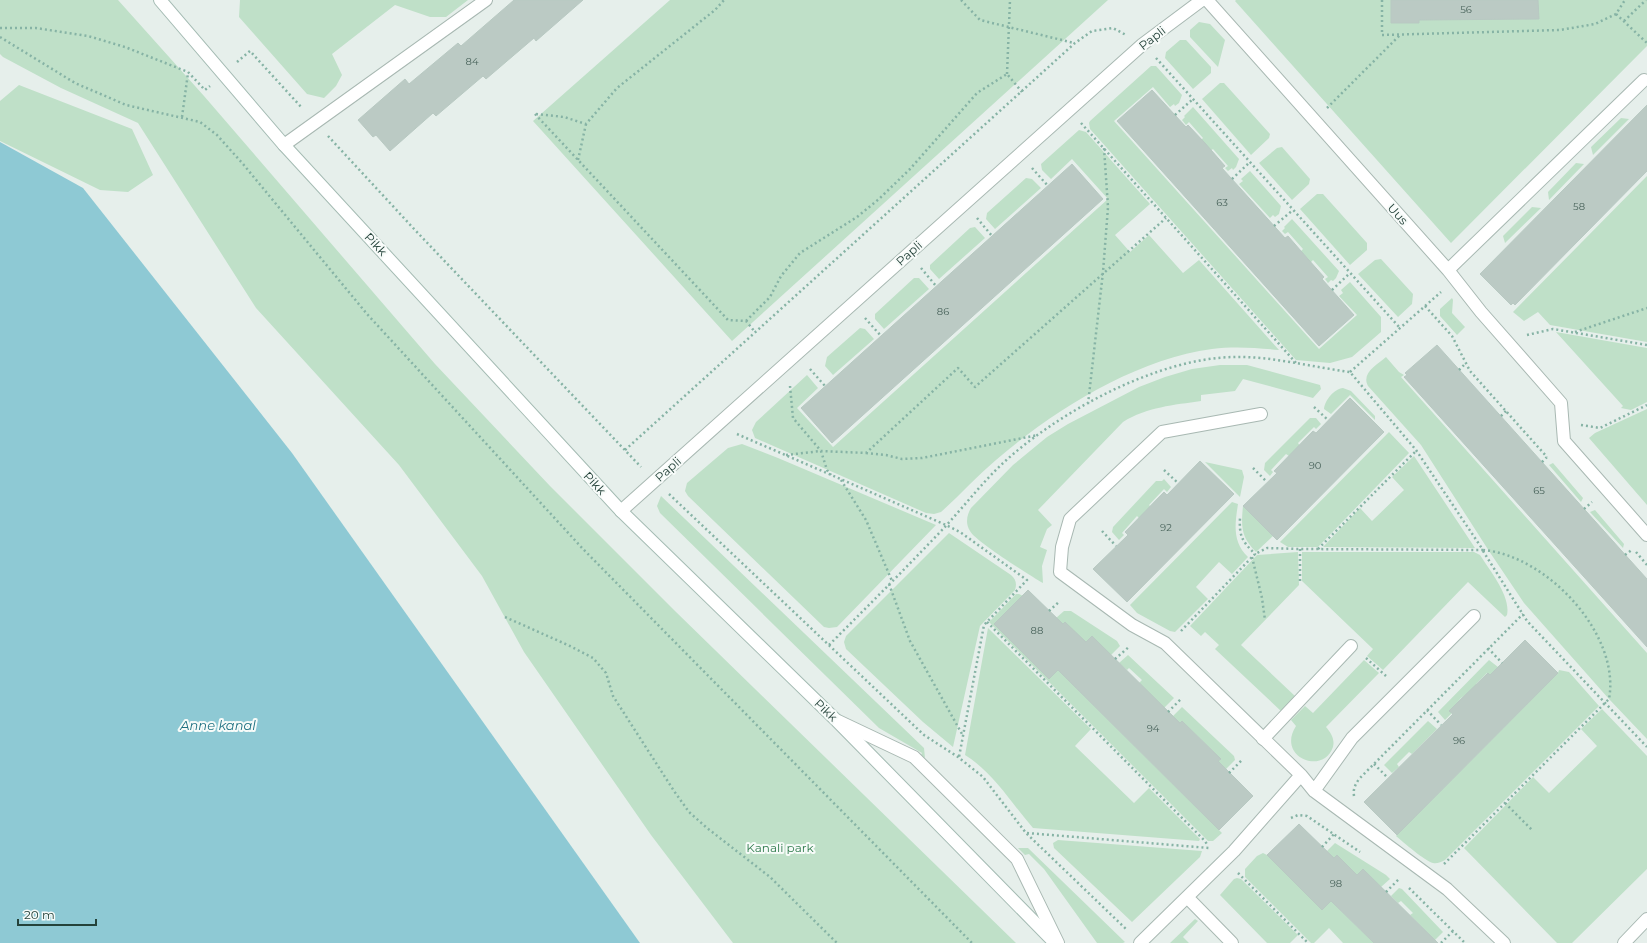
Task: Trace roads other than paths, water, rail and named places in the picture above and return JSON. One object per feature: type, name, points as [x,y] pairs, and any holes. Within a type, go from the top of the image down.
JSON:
[{"type":"street","name":"Pikk","points":[[160,0],[284,145],[621,511],[837,721],[1055,943]]},
{"type":"street","points":[[284,145],[486,0]]},
{"type":"street","name":"Papli","points":[[621,511],[1143,44],[1202,0]]},
{"type":"street","name":"Uus","points":[[1207,0],[1448,270],[1481,312],[1561,403],[1564,441],[1647,536]]},
{"type":"street","points":[[1448,270],[1644,80]]},
{"type":"street","points":[[1261,414],[1162,432],[1070,518],[1062,547],[1060,572],[1132,625],[1165,643],[1301,775],[1314,791],[1447,889],[1504,943]]},
{"type":"street","points":[[1314,791],[1352,738],[1474,616]]},
{"type":"street","points":[[1263,739],[1351,646]]},
{"type":"street","points":[[837,721],[914,757],[1017,859],[1058,943]]},
{"type":"street","points":[[1140,943],[1224,861],[1301,775]]},
{"type":"street","points":[[1187,897],[1232,943]]},
{"type":"street","points":[[1624,943],[1647,920]]},
{"type":"water","name":"Anne kanal","points":[[0,142],[83,188],[292,453],[640,943],[0,943]]},
{"type":"park label","name":"Kanali park","points":[[780,847]]}]
